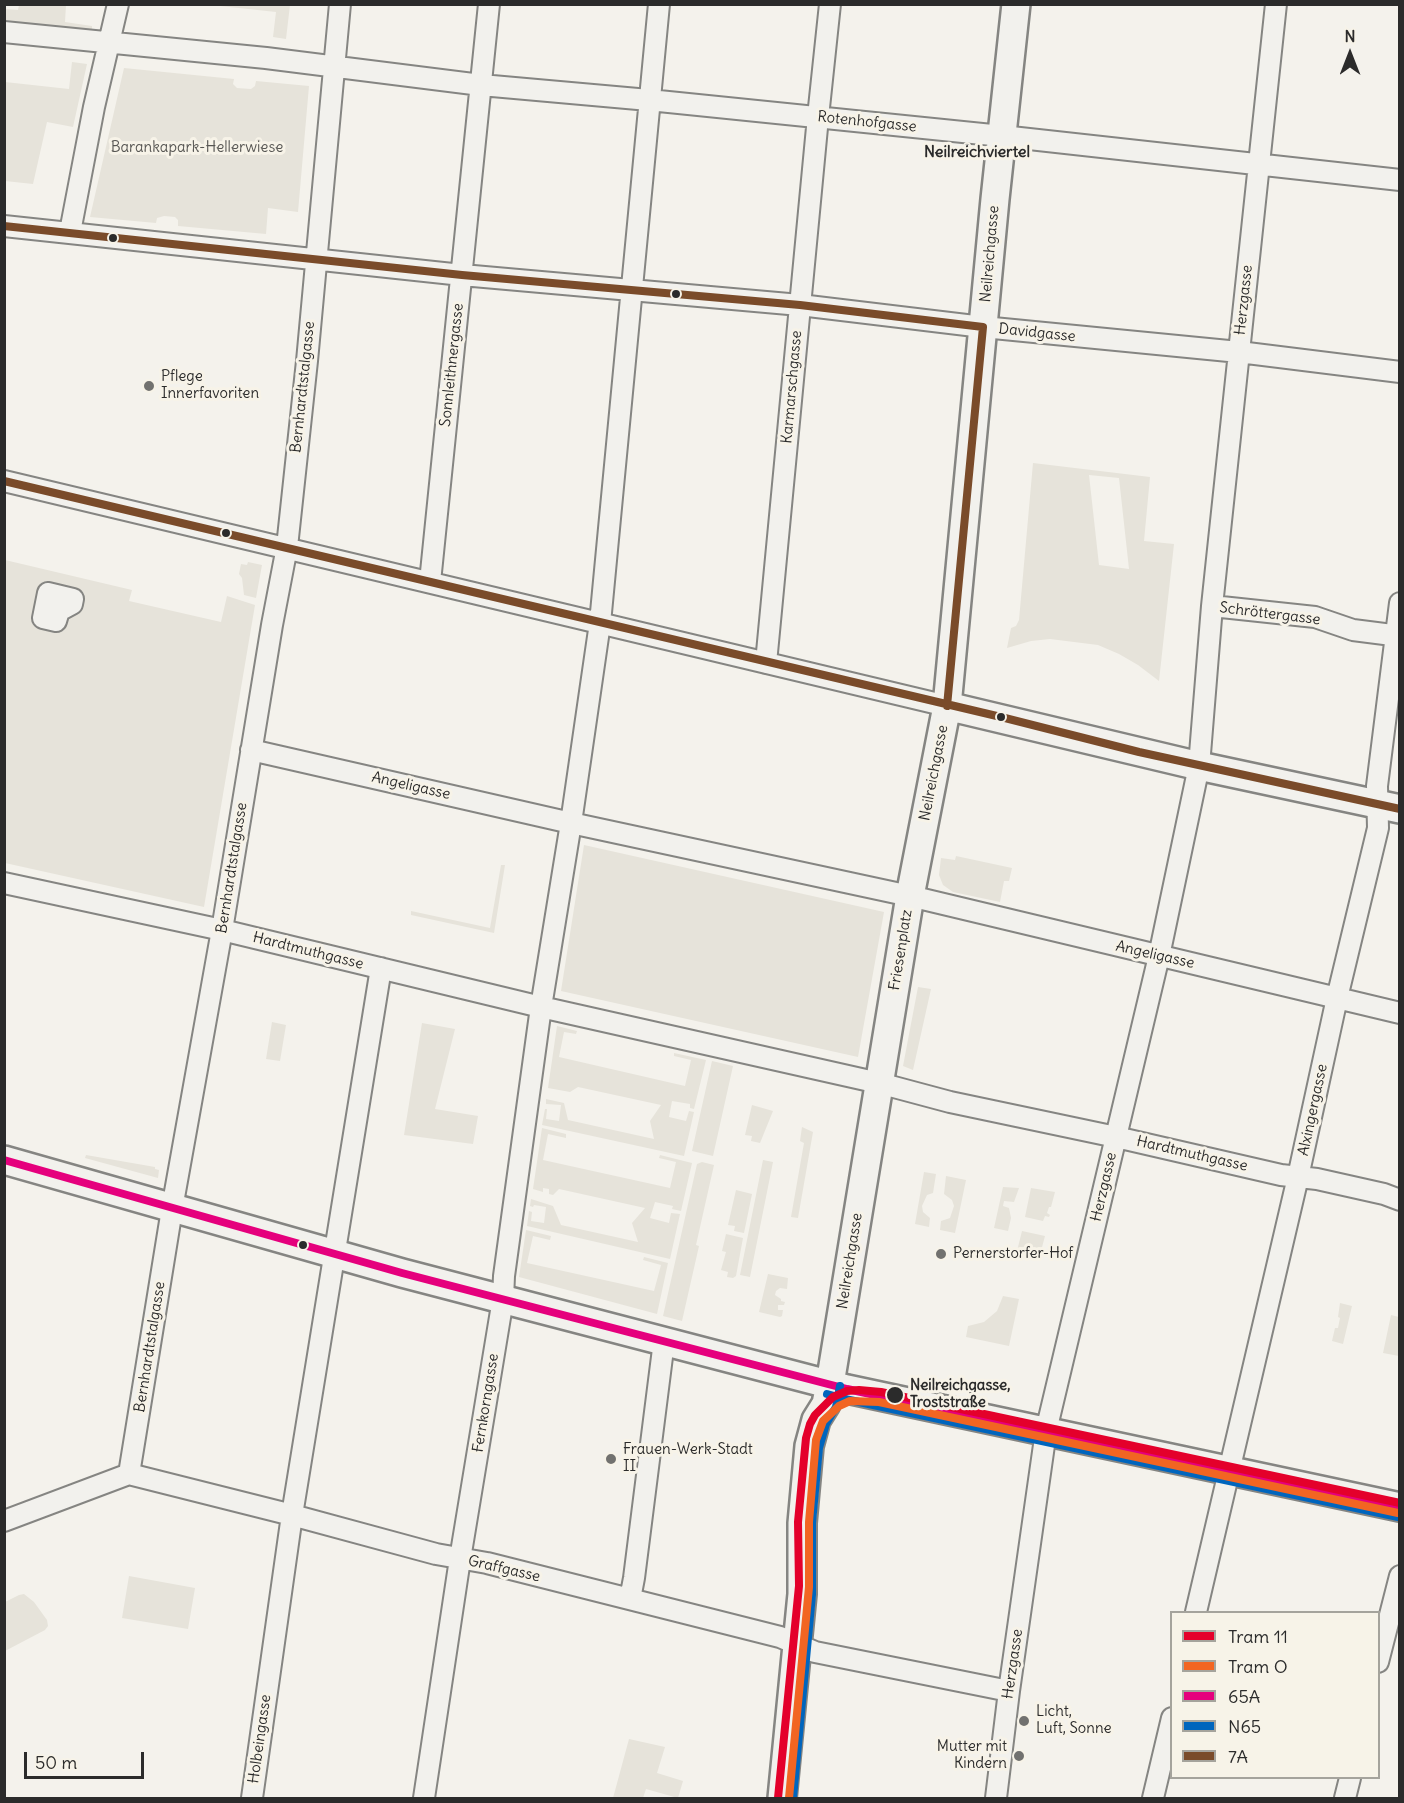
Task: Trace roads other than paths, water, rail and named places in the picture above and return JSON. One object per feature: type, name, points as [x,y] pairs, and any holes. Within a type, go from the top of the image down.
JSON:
[{"type":"street","points":[[4,226],[70,232],[94,107],[118,4]]},
{"type":"street","points":[[334,66],[340,4]]},
{"type":"street","name":"Sonnleithnergasse","points":[[430,582],[489,4]]},
{"type":"street","points":[[658,4],[600,623],[541,1007],[879,1083]]},
{"type":"street","name":"Karmarschgasse","points":[[766,663],[830,4]]},
{"type":"street","name":"Neilreichgasse","points":[[910,896],[947,706],[1016,4]]},
{"type":"street","name":"Herzgasse","points":[[996,1798],[1046,1431],[1159,956],[1199,766],[1212,606],[1275,4]]},
{"type":"street","points":[[4,32],[109,42]]},
{"type":"street","name":"Rotenhofgasse","points":[[109,42],[334,66],[481,85],[1002,136],[1400,180]]},
{"type":"street","name":"Bernhardtstalgasse","points":[[129,1474],[172,1208],[287,547],[334,66]]},
{"type":"street","name":"Davidgasse","points":[[70,232],[462,275],[800,305],[983,327],[1239,352],[1400,372]]},
{"type":"street","points":[[4,481],[1199,766],[1389,806]]},
{"type":"street","name":"Alxingergasse","points":[[1196,1611],[1298,1177],[1337,998],[1378,828],[1389,806],[1377,786],[1398,636],[1400,603]]},
{"type":"street","name":"Schröttergasse","points":[[1212,606],[1315,617],[1353,630],[1398,636]]},
{"type":"street","name":"Angeligasse","points":[[251,750],[571,823]]},
{"type":"street","name":"Friesenplatz","points":[[571,823],[910,896],[879,1083]]},
{"type":"street","name":"Hardtmuthgasse","points":[[4,883],[222,930],[541,1007]]},
{"type":"street","name":"Angeligasse","points":[[910,896],[1400,1013]]},
{"type":"street","name":"Holbeingasse","points":[[252,1798],[292,1515],[381,968]]},
{"type":"street","name":"Fernkorngasse","points":[[424,1798],[460,1558],[503,1299],[504,1276],[541,1007]]},
{"type":"street","name":"Neilreichgasse","points":[[782,1798],[802,1594],[802,1523],[809,1446],[816,1420],[828,1394],[879,1083]]},
{"type":"street","name":"Hardtmuthgasse","points":[[879,1083],[950,1102],[1281,1175],[1317,1179],[1384,1194],[1400,1200]]},
{"type":"street","points":[[4,1160],[335,1254],[664,1341],[828,1394],[847,1389],[1400,1507]]},
{"type":"street","points":[[630,1599],[664,1341]]},
{"type":"street","points":[[4,1521],[129,1474]]},
{"type":"street","name":"Graffgasse","points":[[129,1474],[436,1554],[487,1563],[780,1637],[815,1652],[1009,1691]]},
{"type":"street","points":[[1380,1654],[1400,1576]]},
{"type":"street","points":[[1153,1798],[1170,1726]]},
{"type":"street","points":[[1345,1798],[1350,1779]]},
{"type":"tram line","name":"11","points":[[778,1798],[799,1586],[798,1522],[806,1438],[815,1415],[833,1397],[847,1391],[881,1392],[1400,1503]]},
{"type":"tram line","name":"O","points":[[789,1798],[809,1587],[809,1522],[816,1440],[823,1421],[839,1406],[850,1401],[879,1402],[1398,1513]]},
{"type":"place","name":"Pflege Innerfavoriten","points":[[149,386]]},
{"type":"place","name":"Pernerstorfer-Hof","points":[[941,1254]]},
{"type":"place","name":"Neilreichgasse, Troststraße","points":[[895,1395]]},
{"type":"place","name":"Frauen-Werk-Stadt II","points":[[611,1459]]},
{"type":"place","name":"Licht, Luft, Sonne","points":[[1024,1721]]},
{"type":"place","name":"Mutter mit Kindern","points":[[1019,1756]]},
{"type":"district","name":"Neilreichviertel","points":[[977,152]]},
{"type":"park label","name":"Barankapark-Hellerwiese","points":[[197,148]]}]
